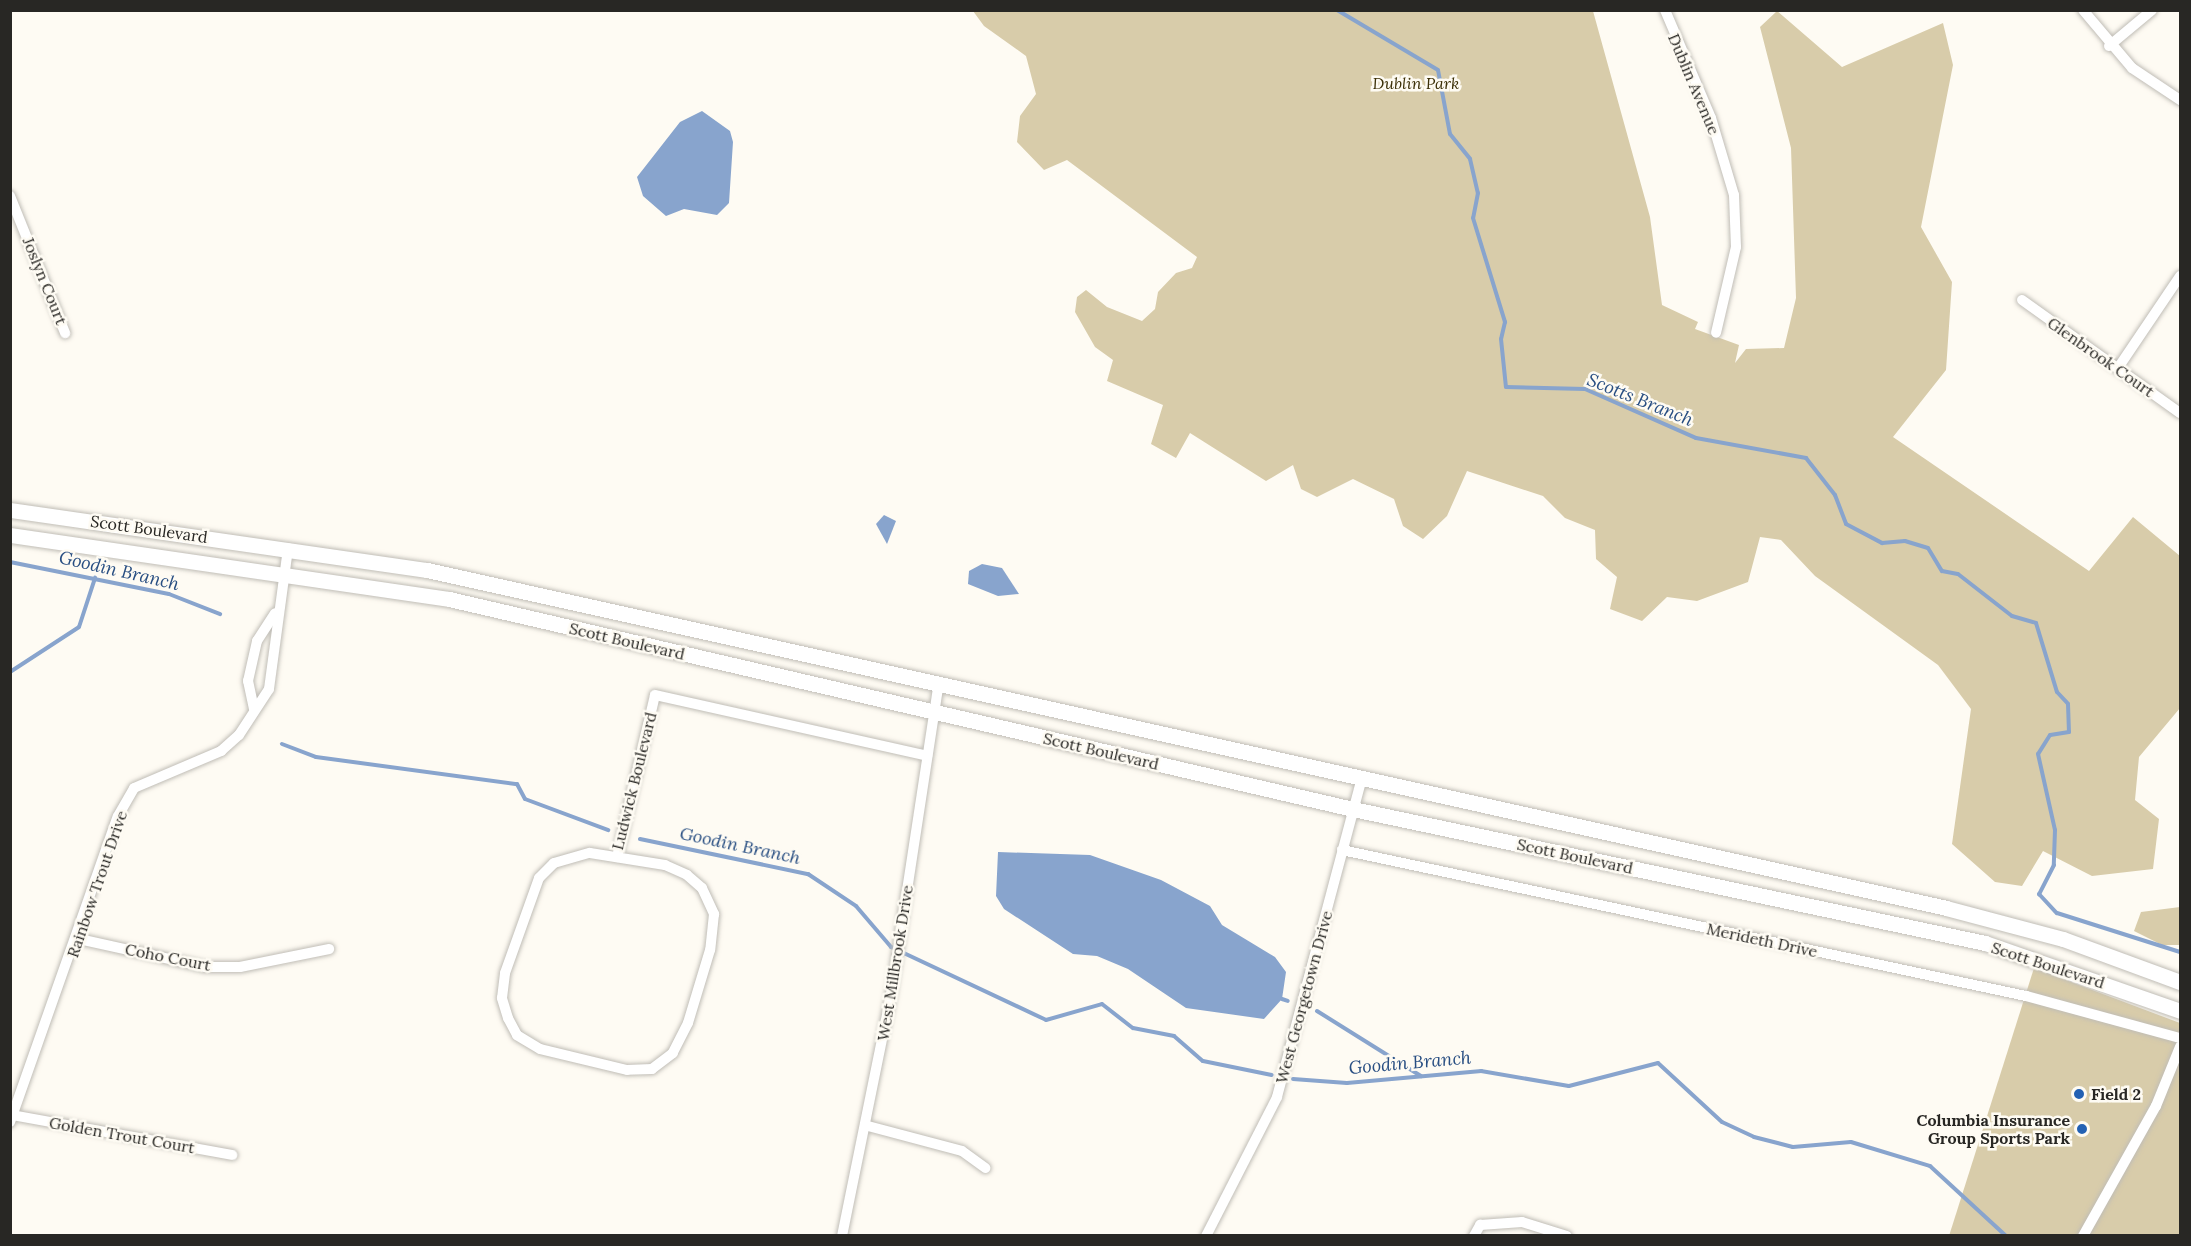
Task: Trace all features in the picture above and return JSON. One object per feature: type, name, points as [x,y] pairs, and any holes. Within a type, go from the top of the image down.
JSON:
[{"type":"main road","name":"Scott Boulevard","points":[[10,510],[288,548],[427,570],[1361,782],[1946,908],[2063,939],[2181,982]]},
{"type":"main road","name":"Scott Boulevard","points":[[10,535],[449,599],[1353,809],[1985,943],[2181,1011]]},
{"type":"street","name":"Dublin Avenue","points":[[1665,10],[1711,118],[1734,195],[1736,247],[1716,333]]},
{"type":"street","points":[[2083,10],[2109,46],[2132,69],[2181,100]]},
{"type":"street","points":[[2109,46],[2152,10]]},
{"type":"street","name":"Joslyn Court","points":[[10,196],[65,333]]},
{"type":"street","points":[[2118,368],[2181,276]]},
{"type":"street","name":"Glenbrook Court","points":[[2022,300],[2181,413]]},
{"type":"street","name":"Rainbow Trout Drive","points":[[11,1118],[79,939],[118,816],[134,788],[221,752],[239,735],[269,689],[274,669],[275,614],[288,548]]},
{"type":"street","name":"Rainbow Trout Drive","points":[[254,709],[248,681],[252,661],[257,641],[275,614]]},
{"type":"street","name":"West Millbrook Drive","points":[[842,1236],[868,1126],[897,958],[938,687]]},
{"type":"street","name":"Ludwick Boulevard","points":[[617,857],[655,695],[927,756]]},
{"type":"street","name":"West Georgetown Drive","points":[[1206,1236],[1277,1097],[1361,782]]},
{"type":"street","name":"Merideth Drive","points":[[1342,850],[2026,996],[2181,1038]]},
{"type":"street","name":"Ludwick Boulevard","points":[[569,856],[617,857],[665,866],[702,888],[714,914],[710,950],[688,1023],[673,1053],[652,1069],[586,1062],[540,1050],[517,1035],[502,998],[506,974],[539,878],[569,856]]},
{"type":"street","name":"Coho Court","points":[[79,939],[205,967],[240,967],[329,949]]},
{"type":"street","points":[[2083,1236],[2156,1106],[2181,1047]]},
{"type":"street","name":"Golden Trout Court","points":[[11,1118],[232,1155]]},
{"type":"street","points":[[868,1126],[962,1151],[985,1168]]},
{"type":"street","points":[[1474,1236],[1480,1225],[1522,1222],[1567,1236]]},
{"type":"green space","name":"Dublin Park","points":[[973,11],[1593,11],[1650,217],[1662,305],[1698,322],[1695,329],[1739,345],[1735,363],[1746,349],[1784,348],[1796,298],[1791,148],[1760,27],[1777,11],[1842,67],[1943,23],[1953,65],[1921,227],[1952,282],[1946,370],[1893,437],[2089,571],[2133,517],[2180,556],[2180,708],[2139,757],[2135,800],[2159,819],[2153,869],[2092,876],[2043,851],[2022,886],[1995,882],[1952,844],[1971,709],[1938,665],[1815,576],[1781,540],[1760,537],[1748,582],[1697,601],[1667,597],[1642,621],[1610,609],[1617,577],[1596,559],[1595,530],[1565,518],[1543,496],[1467,471],[1447,516],[1423,539],[1403,526],[1394,499],[1353,479],[1317,497],[1301,489],[1293,465],[1266,481],[1190,433],[1176,458],[1151,444],[1163,405],[1107,381],[1113,360],[1095,347],[1075,312],[1077,297],[1086,290],[1107,307],[1142,321],[1155,309],[1158,292],[1176,273],[1192,268],[1197,257],[1067,160],[1044,170],[1017,142],[1020,116],[1036,94],[1026,56],[984,26]]},
{"type":"green space","points":[[2180,907],[2180,945],[2162,945],[2134,931],[2141,912]]},
{"type":"green space","name":"Columbia Insurance Group Sports Park","points":[[2034,968],[2180,1023],[2180,1235],[1949,1236]]},
{"type":"water","points":[[702,111],[730,131],[733,142],[729,203],[717,215],[684,209],[666,216],[643,196],[637,177],[680,122]]},
{"type":"water","points":[[884,515],[896,521],[887,544],[876,524]]},
{"type":"water","points":[[982,564],[1002,568],[1019,594],[998,596],[968,584],[969,571]]},
{"type":"water","points":[[998,852],[1090,855],[1161,880],[1210,906],[1222,925],[1275,957],[1286,972],[1282,999],[1264,1019],[1186,1008],[1128,969],[1097,956],[1073,954],[1004,909],[996,896]]},
{"type":"waterway","name":"Scotts Branch","points":[[1337,10],[1438,70],[1450,134],[1470,159],[1478,193],[1473,218],[1505,322],[1501,339],[1506,387],[1585,389],[1696,438],[1806,458],[1835,495],[1846,524],[1882,543],[1905,541],[1928,548],[1942,571],[1958,574],[2012,616],[2036,623],[2057,692],[2068,704],[2069,732],[2050,735],[2038,754],[2055,830],[2054,865],[2039,894],[2057,913],[2180,952]]},
{"type":"waterway","name":"Goodin Branch","points":[[10,562],[169,594],[220,614]]},
{"type":"waterway","points":[[10,672],[79,627],[95,578]]},
{"type":"waterway","name":"Goodin Branch","points":[[282,744],[316,757],[517,784],[525,799],[608,830]]},
{"type":"waterway","name":"Goodin Branch","points":[[640,839],[808,874],[856,906],[891,947],[1046,1020],[1102,1004],[1133,1028],[1174,1036],[1203,1061],[1272,1075]]},
{"type":"waterway","points":[[1282,999],[1288,1001]]},
{"type":"waterway","points":[[1317,1011],[1421,1076]]},
{"type":"waterway","name":"Goodin Branch","points":[[1293,1079],[1347,1083],[1481,1071],[1569,1086],[1658,1063],[1722,1122],[1754,1137],[1793,1147],[1851,1142],[1930,1166],[2006,1236]]},
{"type":"place","name":"Field 2","points":[[2079,1094]]},
{"type":"place","name":"Columbia Insurance Group Sports Park","points":[[2082,1129]]}]
